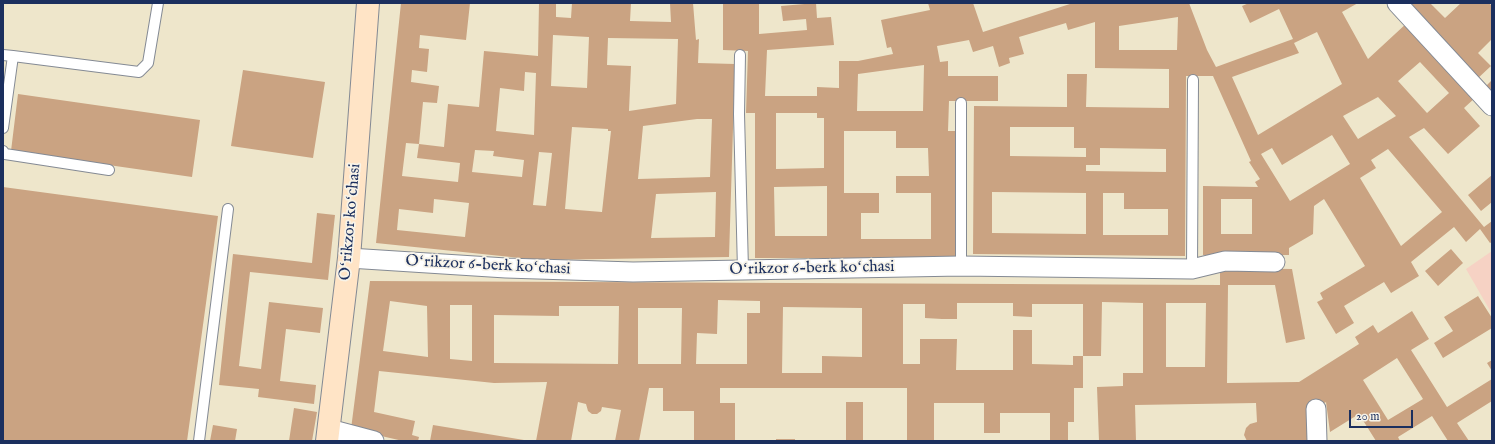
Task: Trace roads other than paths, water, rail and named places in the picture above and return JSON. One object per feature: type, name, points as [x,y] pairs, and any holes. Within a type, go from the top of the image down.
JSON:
[{"type":"main road","name":"Oʻrikzor koʻchasi","points":[[328,435],[348,258],[368,3]]},
{"type":"street","points":[[1397,3],[1492,106]]},
{"type":"street","name":"Oʻrikzor 6-berk koʻchasi","points":[[348,258],[506,268],[633,272],[961,266],[1192,268],[1225,261],[1275,262]]},
{"type":"street","points":[[1316,409],[1317,441]]},
{"type":"street","points":[[328,435],[374,441]]},
{"type":"lane","points":[[3,128],[8,56],[139,72],[148,63],[158,3]]},
{"type":"lane","points":[[740,55],[739,114],[743,270]]},
{"type":"lane","points":[[1192,268],[1193,80]]},
{"type":"lane","points":[[961,103],[961,266]]},
{"type":"lane","points":[[3,151],[5,154],[109,170]]},
{"type":"lane","points":[[199,441],[228,209]]}]
